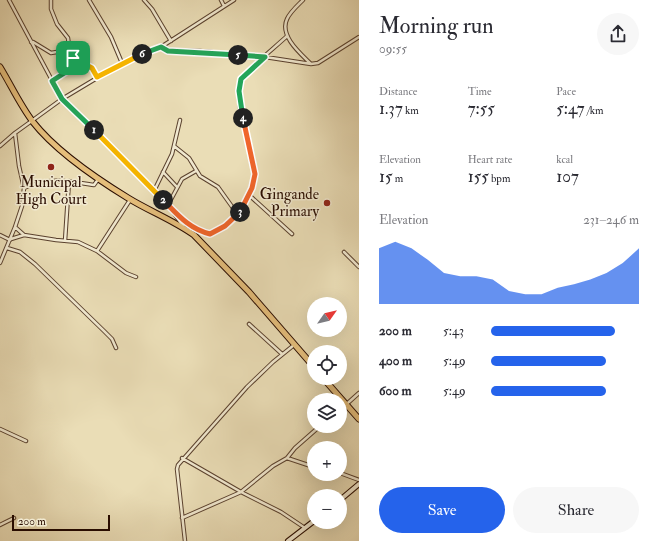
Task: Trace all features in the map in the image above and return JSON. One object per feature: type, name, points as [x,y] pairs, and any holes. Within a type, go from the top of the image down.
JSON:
[{"type":"highway","points":[[0,67],[32,120],[53,143],[130,200],[185,228],[194,235],[230,272],[307,360]]},
{"type":"highway","points":[[329,385],[336,393]]},
{"type":"highway","points":[[347,405],[359,419]]},
{"type":"street","points":[[9,0],[62,99],[168,205],[185,228]]},
{"type":"street","points":[[51,0],[50,5],[57,24],[68,38],[68,50],[73,58],[94,71],[97,77]]},
{"type":"street","points":[[89,0],[111,38],[122,64]]},
{"type":"street","points":[[144,0],[152,9],[171,41]]},
{"type":"street","points":[[221,0],[224,6]]},
{"type":"street","points":[[0,146],[32,120],[97,77],[161,47],[234,0]]},
{"type":"street","points":[[303,0],[287,19],[285,24],[287,36],[296,49],[311,64]]},
{"type":"street","points":[[178,217],[203,233],[210,234],[217,232],[238,215],[249,195],[255,174],[242,116],[239,91],[241,79],[287,36]]},
{"type":"street","points":[[161,47],[168,51],[265,57],[311,64],[318,63],[359,37]]},
{"type":"street","points":[[31,42],[51,53],[59,53],[68,50]]},
{"type":"street","points":[[70,69],[73,58]]},
{"type":"street","points":[[52,81],[70,69],[84,64]]},
{"type":"street","points":[[154,191],[170,160],[180,120]]},
{"type":"street","points":[[0,263],[11,239],[22,206],[24,188],[19,166],[15,133]]},
{"type":"street","points":[[174,146],[189,158],[200,176],[218,187],[238,215]]},
{"type":"street","points":[[168,205],[177,187],[186,175],[196,171]]},
{"type":"street","points":[[163,172],[177,187]]},
{"type":"street","points":[[24,188],[42,181],[69,181],[94,184],[99,178]]},
{"type":"street","points":[[65,241],[69,181]]},
{"type":"street","points":[[249,195],[292,234]]},
{"type":"street","points":[[97,251],[130,200]]},
{"type":"street","points":[[15,227],[24,235]]},
{"type":"street","points":[[0,235],[11,239],[24,235],[78,242],[97,251],[126,273],[136,277]]},
{"type":"street","points":[[7,248],[20,252],[35,264],[112,339],[116,348]]},
{"type":"street","points":[[344,252],[359,267]]},
{"type":"street","points":[[249,324],[282,354]]},
{"type":"street","points":[[185,541],[177,469],[182,458],[247,387],[282,354],[294,345]]},
{"type":"street","points":[[347,403],[359,393]]},
{"type":"street","points":[[0,429],[26,441]]},
{"type":"street","points":[[182,518],[242,492],[267,470],[287,458],[294,448],[312,433]]},
{"type":"street","points":[[182,458],[281,512],[305,529],[288,541]]},
{"type":"street","points":[[287,458],[307,465]]},
{"type":"street","points":[[347,476],[359,480]]},
{"type":"street","points":[[347,494],[359,484]]},
{"type":"street","points":[[0,524],[14,518]]},
{"type":"place","name":"Municipal High Court","points":[[51,167]]},
{"type":"place","name":"Gingande Primary","points":[[327,203]]},
{"type":"route","points":[[161,47],[168,51],[265,57],[241,79],[239,91],[242,116],[255,174],[252,188],[238,215],[217,232],[210,234],[203,233],[178,217],[112,147],[79,118],[62,99],[52,81],[69,70],[73,63],[73,58],[92,68],[97,77],[161,47]]}]
